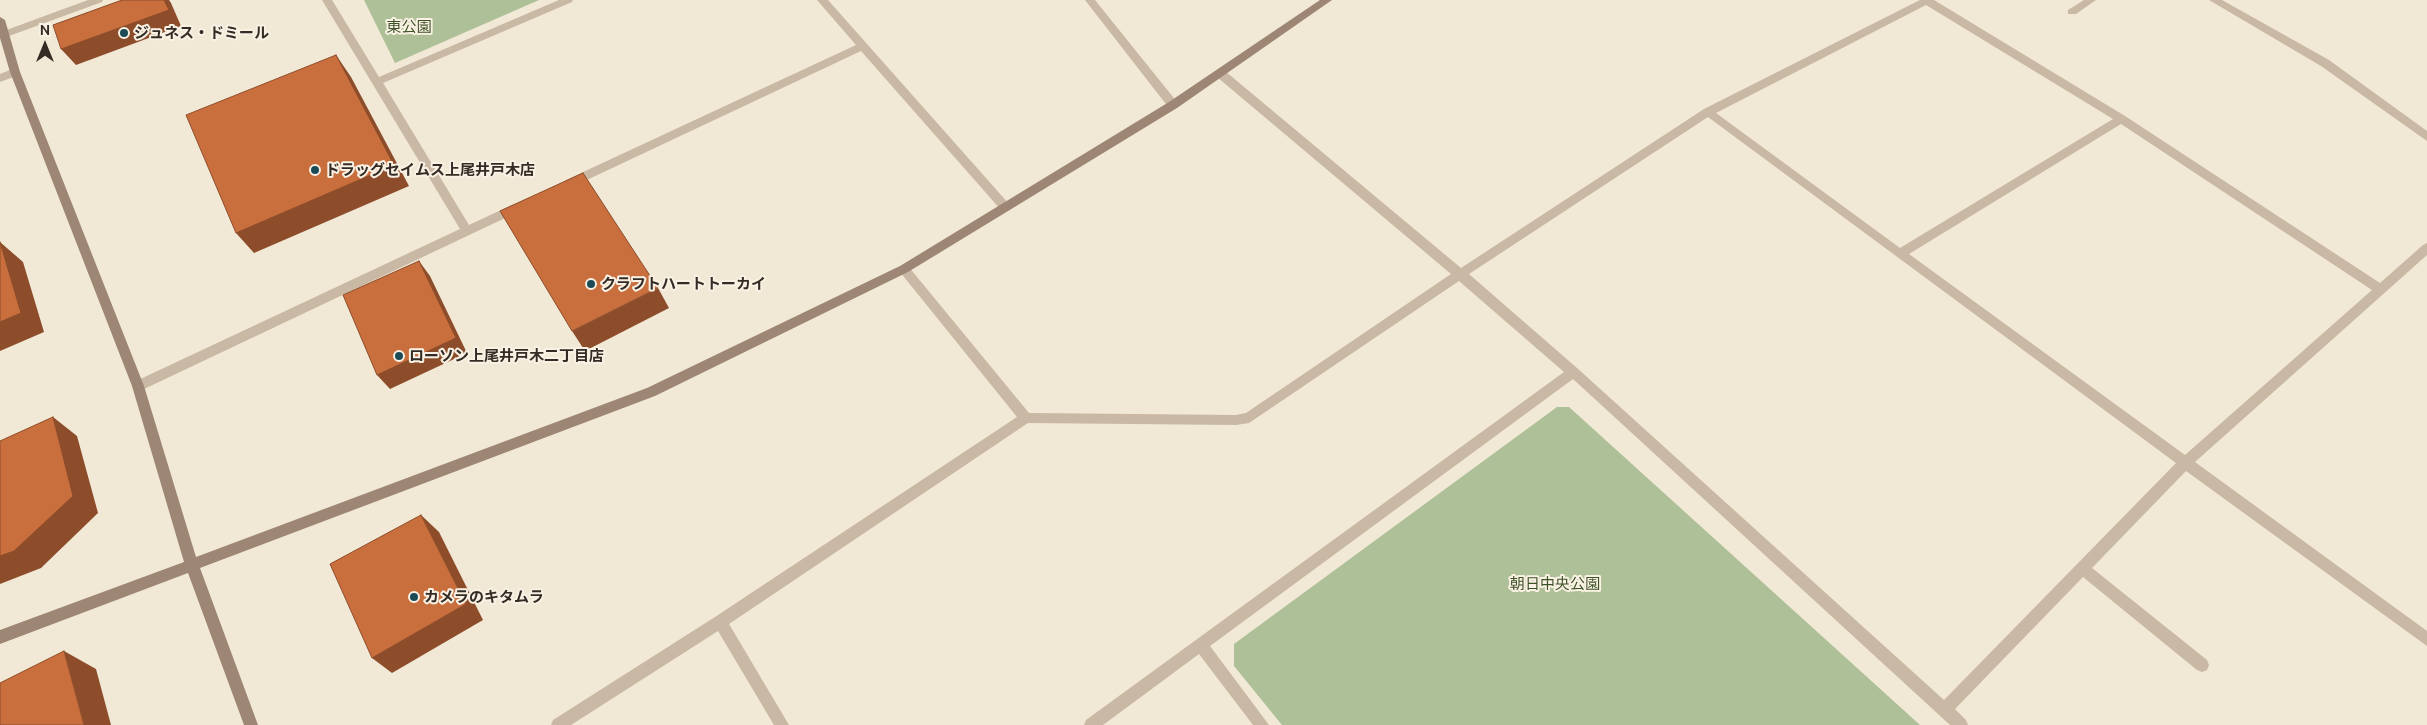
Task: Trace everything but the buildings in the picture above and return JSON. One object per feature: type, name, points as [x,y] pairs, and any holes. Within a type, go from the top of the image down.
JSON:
[{"type":"street","points":[[5,34],[98,0]]},
{"type":"street","points":[[327,0],[466,231]]},
{"type":"street","points":[[376,82],[568,0]]},
{"type":"street","points":[[822,0],[1005,208]]},
{"type":"street","points":[[1090,0],[1173,105]]},
{"type":"street","points":[[558,725],[720,622],[1026,418],[1236,420],[1248,418],[1460,274],[1708,112],[1927,0],[2121,119],[2380,289]]},
{"type":"street","points":[[2072,12],[2091,0]]},
{"type":"street","points":[[2214,0],[2325,63],[2427,137]]},
{"type":"street","points":[[0,637],[651,392],[904,269],[1173,105],[1221,74],[1324,1]]},
{"type":"street","points":[[0,20],[16,72],[138,386],[192,566],[251,725]]},
{"type":"street","points":[[556,189],[862,46]]},
{"type":"street","points":[[0,78],[16,72]]},
{"type":"street","points":[[1221,74],[1460,274],[1573,372],[1961,725]]},
{"type":"street","points":[[1708,112],[2427,639]]},
{"type":"street","points":[[1900,254],[2121,119]]},
{"type":"street","points":[[138,386],[530,202]]},
{"type":"street","points":[[1944,710],[2186,462],[2427,248]]},
{"type":"street","points":[[904,269],[1026,418]]},
{"type":"street","points":[[1091,725],[1573,372]]},
{"type":"street","points":[[2082,568],[2202,665]]},
{"type":"street","points":[[720,622],[782,725]]},
{"type":"street","points":[[1201,644],[1262,725]]},
{"type":"green space","name":"東公園","points":[[364,0],[539,0],[395,63]]},
{"type":"green space","name":"朝日中央公園","points":[[1557,407],[1569,407],[1920,725],[1282,725],[1234,666],[1234,644]]},
{"type":"place","name":"ジュネス・ドミール","points":[[124,33]]},
{"type":"place","name":"ドラッグセイムス上尾井戸木店","points":[[315,170]]},
{"type":"place","name":"クラフトハートトーカイ","points":[[591,284]]},
{"type":"place","name":"ローソン上尾井戸木二丁目店","points":[[399,356]]},
{"type":"place","name":"カメラのキタムラ","points":[[414,597]]}]
